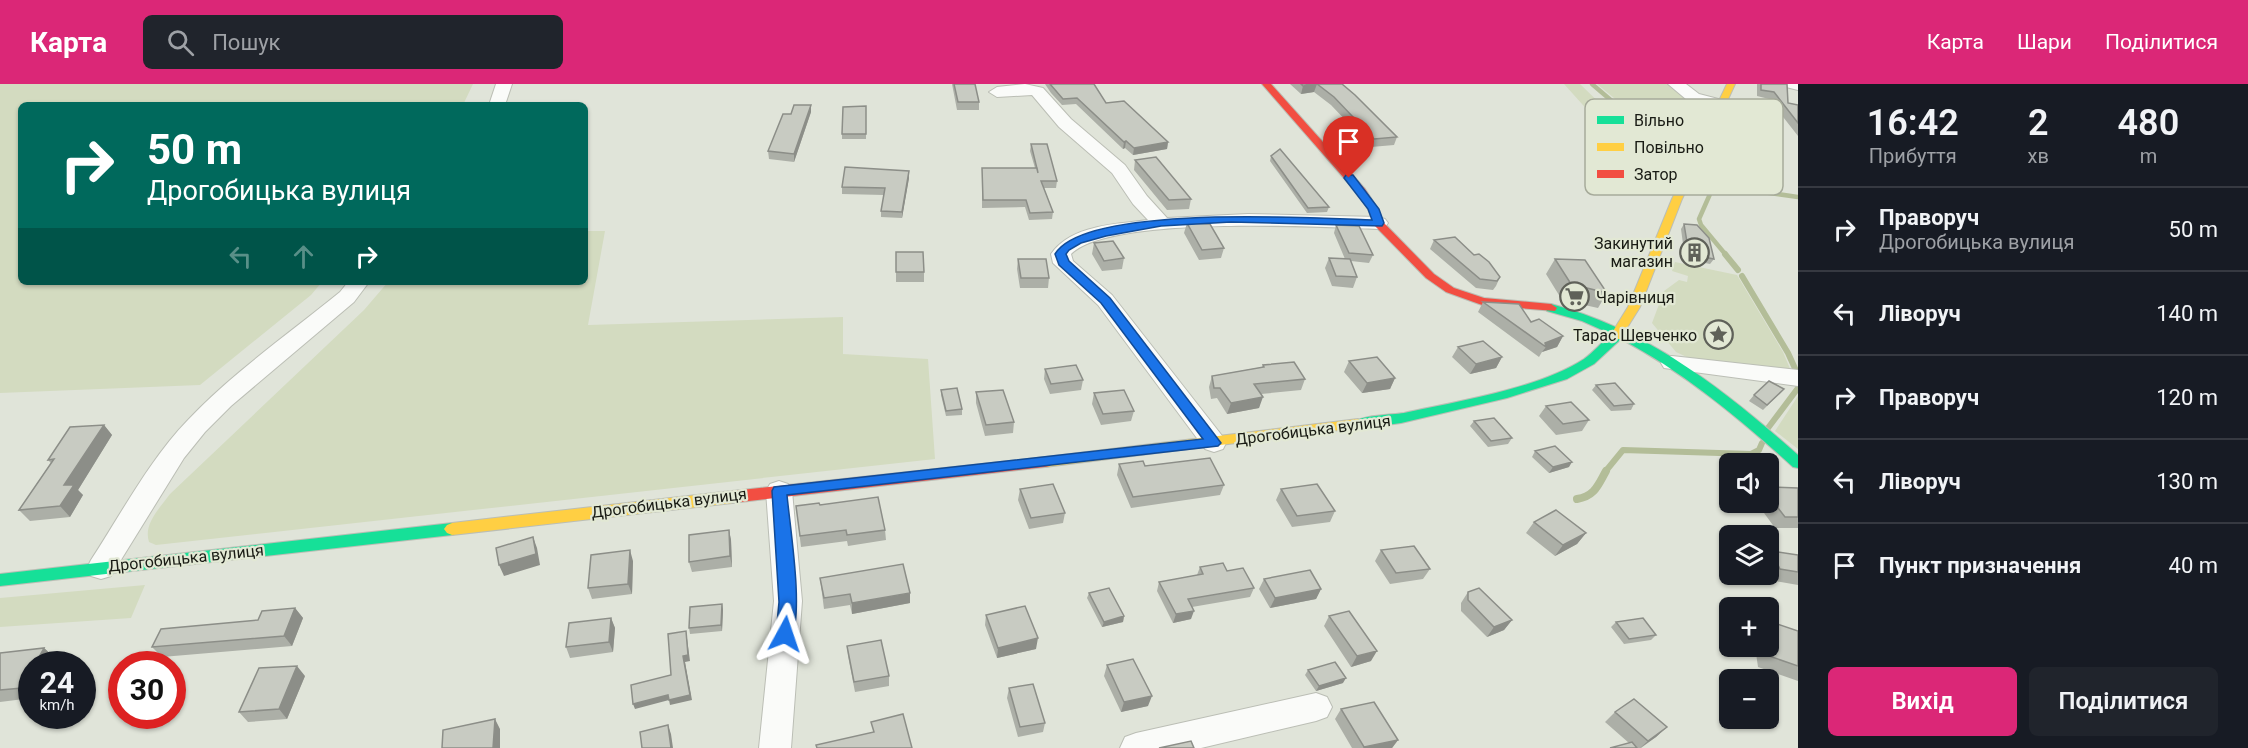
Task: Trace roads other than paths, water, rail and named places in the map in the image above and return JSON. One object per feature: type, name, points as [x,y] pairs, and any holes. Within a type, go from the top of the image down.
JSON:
[{"type":"street","points":[[498,102],[504,84]]},
{"type":"street","points":[[1266,84],[1361,191],[1373,209],[1378,223],[1430,276],[1465,297],[1482,301],[1538,305],[1580,315],[1620,332],[1672,363],[1758,427],[1798,463]]},
{"type":"street","points":[[1676,84],[1693,97],[1701,99]]},
{"type":"street","name":"Дрогобицька вулиця","points":[[1723,99],[1731,84]]},
{"type":"street","points":[[1792,84],[1798,85]]},
{"type":"street","points":[[997,92],[1025,88],[1037,91],[1065,123],[1119,169],[1140,200],[1161,223]]},
{"type":"street","name":"Дрогобицька вулиця","points":[[0,580],[1214,443],[1401,418],[1507,394],[1562,376],[1590,361],[1620,332],[1634,308],[1681,195]]},
{"type":"street","points":[[1214,443],[1105,300],[1063,263],[1060,254],[1064,248],[1077,241],[1105,233],[1161,223],[1231,218],[1378,223]]},
{"type":"street","points":[[101,568],[174,452],[196,426],[223,400],[347,297],[357,285]]},
{"type":"street","points":[[1672,363],[1798,378]]},
{"type":"street","points":[[775,748],[788,602],[779,491]]},
{"type":"street","points":[[1136,748],[1316,707]]},
{"type":"waterway","points":[[1592,84],[1610,99]]},
{"type":"waterway","points":[[1710,195],[1699,219],[1701,225],[1726,255]]},
{"type":"waterway","points":[[1783,195],[1798,197]]},
{"type":"waterway","points":[[1725,254],[1738,270]]},
{"type":"waterway","points":[[1742,276],[1788,353],[1798,375]]},
{"type":"waterway","points":[[1768,428],[1798,388]]},
{"type":"waterway","points":[[1605,472],[1623,450],[1751,454],[1759,450],[1762,443]]},
{"type":"waterway","points":[[1577,499],[1592,493],[1606,471]]},
{"type":"place","name":"Закинутий магазин","points":[[1694,252]]},
{"type":"place","name":"Чарівниця","points":[[1575,297]]},
{"type":"place","name":"Тарас Шевченко","points":[[1718,335]]}]
